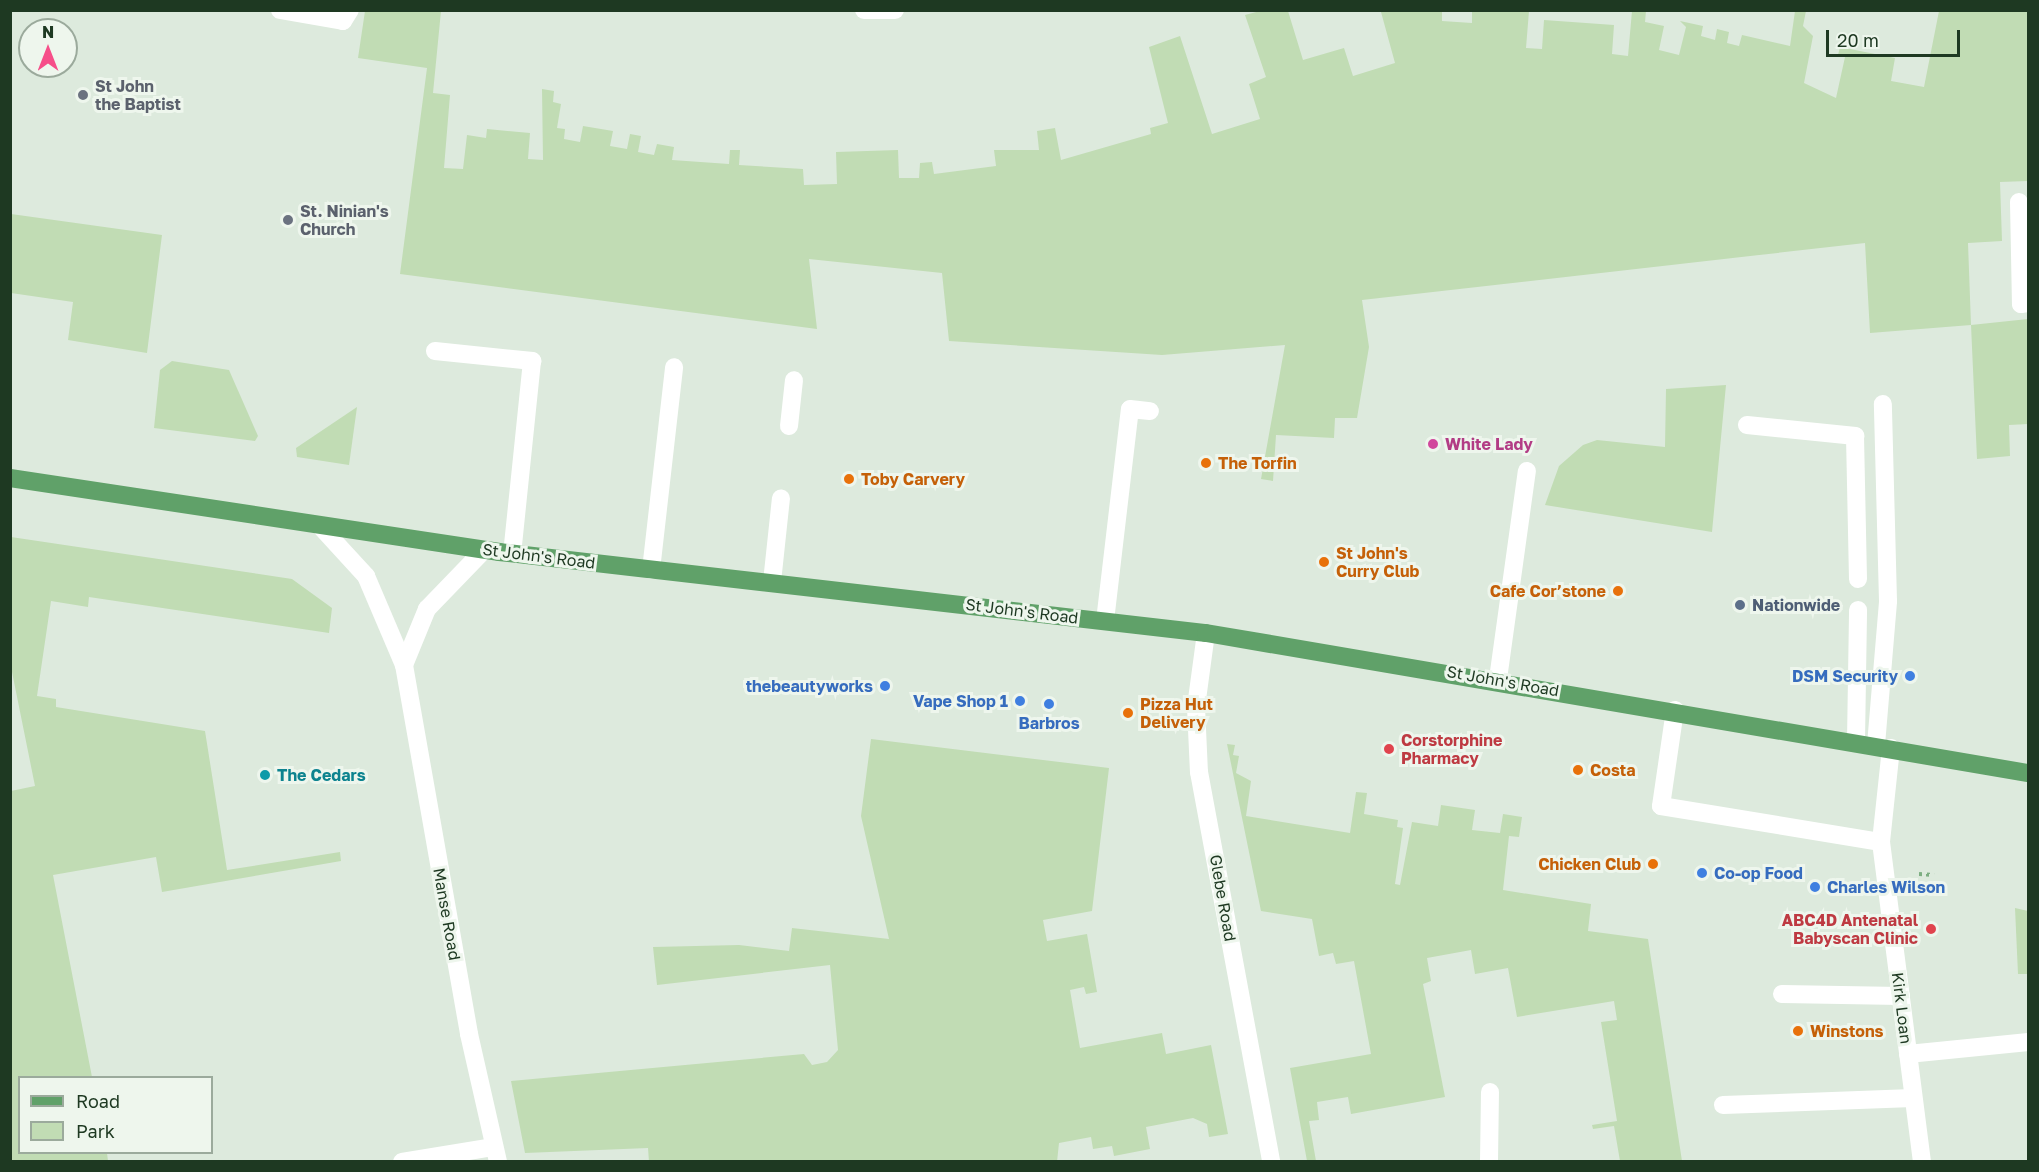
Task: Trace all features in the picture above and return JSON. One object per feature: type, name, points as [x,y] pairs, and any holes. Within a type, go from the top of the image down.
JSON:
[{"type":"main road","name":"St John's Road","points":[[10,477],[321,527],[484,550],[1206,633],[1498,679],[1884,746],[2028,774]]},
{"type":"street","points":[[280,10],[343,21],[350,10]]},
{"type":"street","points":[[864,10],[895,10]]},
{"type":"street","points":[[2019,202],[2021,304],[2028,303]]},
{"type":"street","points":[[435,351],[532,361],[512,553]]},
{"type":"street","points":[[651,570],[674,367]]},
{"type":"street","points":[[789,426],[794,380]]},
{"type":"street","name":"Kirk Loan","points":[[1883,404],[1888,601],[1881,842],[1922,1161]]},
{"type":"street","points":[[1105,621],[1130,409],[1150,411]]},
{"type":"street","points":[[1747,425],[1855,436],[1858,579]]},
{"type":"street","points":[[1498,679],[1527,471]]},
{"type":"street","points":[[772,582],[781,498]]},
{"type":"street","name":"Manse Road","points":[[321,527],[366,576],[404,665],[469,1034],[496,1154]]},
{"type":"street","points":[[404,665],[427,609],[484,550]]},
{"type":"street","points":[[1856,741],[1858,610]]},
{"type":"street","name":"Glebe Road","points":[[1206,633],[1196,708],[1199,772],[1271,1161]]},
{"type":"street","points":[[1676,710],[1661,806],[1881,842]]},
{"type":"street","points":[[1782,994],[1901,996]]},
{"type":"street","points":[[1908,1054],[2028,1042]]},
{"type":"street","points":[[1489,1161],[1490,1092]]},
{"type":"street","points":[[1723,1106],[1913,1098]]},
{"type":"street","points":[[402,1161],[496,1154]]},
{"type":"green space","points":[[365,11],[441,11],[433,93],[450,95],[444,168],[463,169],[467,135],[486,138],[487,129],[530,133],[528,159],[543,160],[542,89],[554,91],[553,102],[561,104],[557,128],[565,129],[564,139],[580,142],[583,126],[613,131],[610,146],[627,149],[630,134],[641,136],[638,152],[654,155],[657,144],[674,147],[672,160],[729,164],[730,150],[740,150],[739,165],[803,169],[804,185],[837,184],[836,152],[898,150],[899,178],[919,178],[920,163],[932,162],[934,174],[996,166],[994,150],[1039,150],[1037,131],[1055,128],[1061,160],[1151,134],[1150,128],[1168,123],[1149,47],[1180,36],[1212,134],[1260,119],[1249,84],[1266,77],[1245,15],[1260,11],[1288,11],[1303,60],[1344,48],[1353,76],[1395,63],[1381,12],[1387,11],[1442,11],[1442,21],[1472,23],[1472,11],[1529,11],[1526,48],[1542,49],[1544,20],[1614,25],[1612,54],[1628,56],[1632,11],[1646,11],[1645,22],[1664,26],[1659,50],[1679,55],[1686,27],[1680,21],[1703,26],[1701,36],[1715,40],[1717,29],[1729,32],[1727,43],[1739,46],[1742,35],[1790,46],[1795,11],[1806,11],[1803,26],[1813,36],[1804,83],[1836,98],[1845,57],[1838,55],[1840,47],[1895,58],[1891,81],[1924,87],[1939,11],[2028,11],[2028,181],[2000,182],[2002,241],[1968,243],[1971,325],[1870,333],[1865,243],[1362,300],[1369,347],[1357,418],[1335,418],[1334,438],[1276,435],[1273,481],[1261,479],[1285,345],[1162,355],[949,341],[942,273],[809,259],[817,329],[400,274],[427,68],[358,58]]},
{"type":"green space","points":[[11,214],[162,235],[147,353],[68,340],[73,302],[11,293]]},
{"type":"green space","points":[[2028,319],[2028,424],[2009,425],[2010,456],[1977,459],[1971,325]]},
{"type":"green space","points":[[172,361],[229,370],[258,436],[255,441],[154,428],[160,370]]},
{"type":"green space","points":[[1726,385],[1712,532],[1545,505],[1559,466],[1583,445],[1597,440],[1665,447],[1666,389]]},
{"type":"green space","points":[[357,407],[349,465],[297,457],[296,448]]},
{"type":"green space","points":[[11,537],[292,579],[332,608],[329,633],[89,597],[88,607],[51,601],[37,696],[56,699],[56,707],[205,731],[227,870],[340,852],[341,861],[162,892],[156,857],[53,875],[92,1076],[18,1076],[18,1154],[107,1154],[108,1161],[11,1161],[11,791],[35,786],[11,667]]},
{"type":"green space","points":[[871,739],[1109,768],[1092,911],[1043,920],[1047,941],[1087,934],[1097,992],[1086,994],[1084,987],[1070,990],[1080,1048],[1162,1033],[1166,1054],[1211,1045],[1228,1134],[1209,1137],[1207,1124],[1193,1118],[1146,1127],[1150,1149],[1114,1156],[1112,1146],[1093,1149],[1091,1137],[1059,1143],[1057,1162],[649,1162],[648,1148],[525,1153],[511,1081],[804,1054],[812,1065],[827,1062],[838,1050],[830,965],[657,985],[653,947],[739,945],[789,951],[792,928],[889,939],[861,816]]},
{"type":"green space","points":[[1227,744],[1235,745],[1233,755],[1239,756],[1236,773],[1251,781],[1246,816],[1350,833],[1356,792],[1367,793],[1364,814],[1398,820],[1397,827],[1403,828],[1395,884],[1400,885],[1412,822],[1438,826],[1441,805],[1475,810],[1472,830],[1500,833],[1503,814],[1522,817],[1519,837],[1509,836],[1503,890],[1591,904],[1588,931],[1648,939],[1682,1161],[1620,1161],[1614,1126],[1593,1129],[1592,1125],[1617,1121],[1601,1022],[1617,1020],[1614,1001],[1517,1017],[1508,968],[1475,974],[1471,950],[1427,958],[1431,981],[1423,984],[1445,1097],[1351,1114],[1348,1097],[1317,1102],[1319,1120],[1309,1121],[1316,1161],[1307,1161],[1290,1068],[1371,1054],[1354,961],[1336,964],[1333,953],[1319,956],[1312,919],[1261,911]]},
{"type":"green space","points":[[2015,908],[2028,911],[2028,974],[2018,974]]},
{"type":"place","name":"St John the Baptist","points":[[83,95]]},
{"type":"place","name":"St. Ninian's Church","points":[[288,220]]},
{"type":"place","name":"White Lady","points":[[1433,444]]},
{"type":"place","name":"The Torfin","points":[[1206,463]]},
{"type":"place","name":"Toby Carvery","points":[[849,479]]},
{"type":"place","name":"St John's Curry Club","points":[[1324,562]]},
{"type":"place","name":"Cafe Cor’stone","points":[[1618,591]]},
{"type":"place","name":"Nationwide","points":[[1740,605]]},
{"type":"place","name":"DSM Security","points":[[1910,676]]},
{"type":"place","name":"thebeautyworks","points":[[885,686]]},
{"type":"place","name":"Vape Shop 1","points":[[1020,701]]},
{"type":"place","name":"Barbros","points":[[1049,704]]},
{"type":"place","name":"Pizza Hut Delivery","points":[[1128,713]]},
{"type":"place","name":"Corstorphine Pharmacy","points":[[1389,749]]},
{"type":"place","name":"Costa","points":[[1578,770]]},
{"type":"place","name":"The Cedars","points":[[265,775]]},
{"type":"place","name":"Chicken Club","points":[[1653,864]]},
{"type":"place","name":"Co-op Food","points":[[1702,873]]},
{"type":"place","name":"Charles Wilson","points":[[1815,887]]},
{"type":"place","name":"ABC4D Antenatal Babyscan Clinic","points":[[1931,929]]},
{"type":"place","name":"Winstons","points":[[1798,1031]]}]
